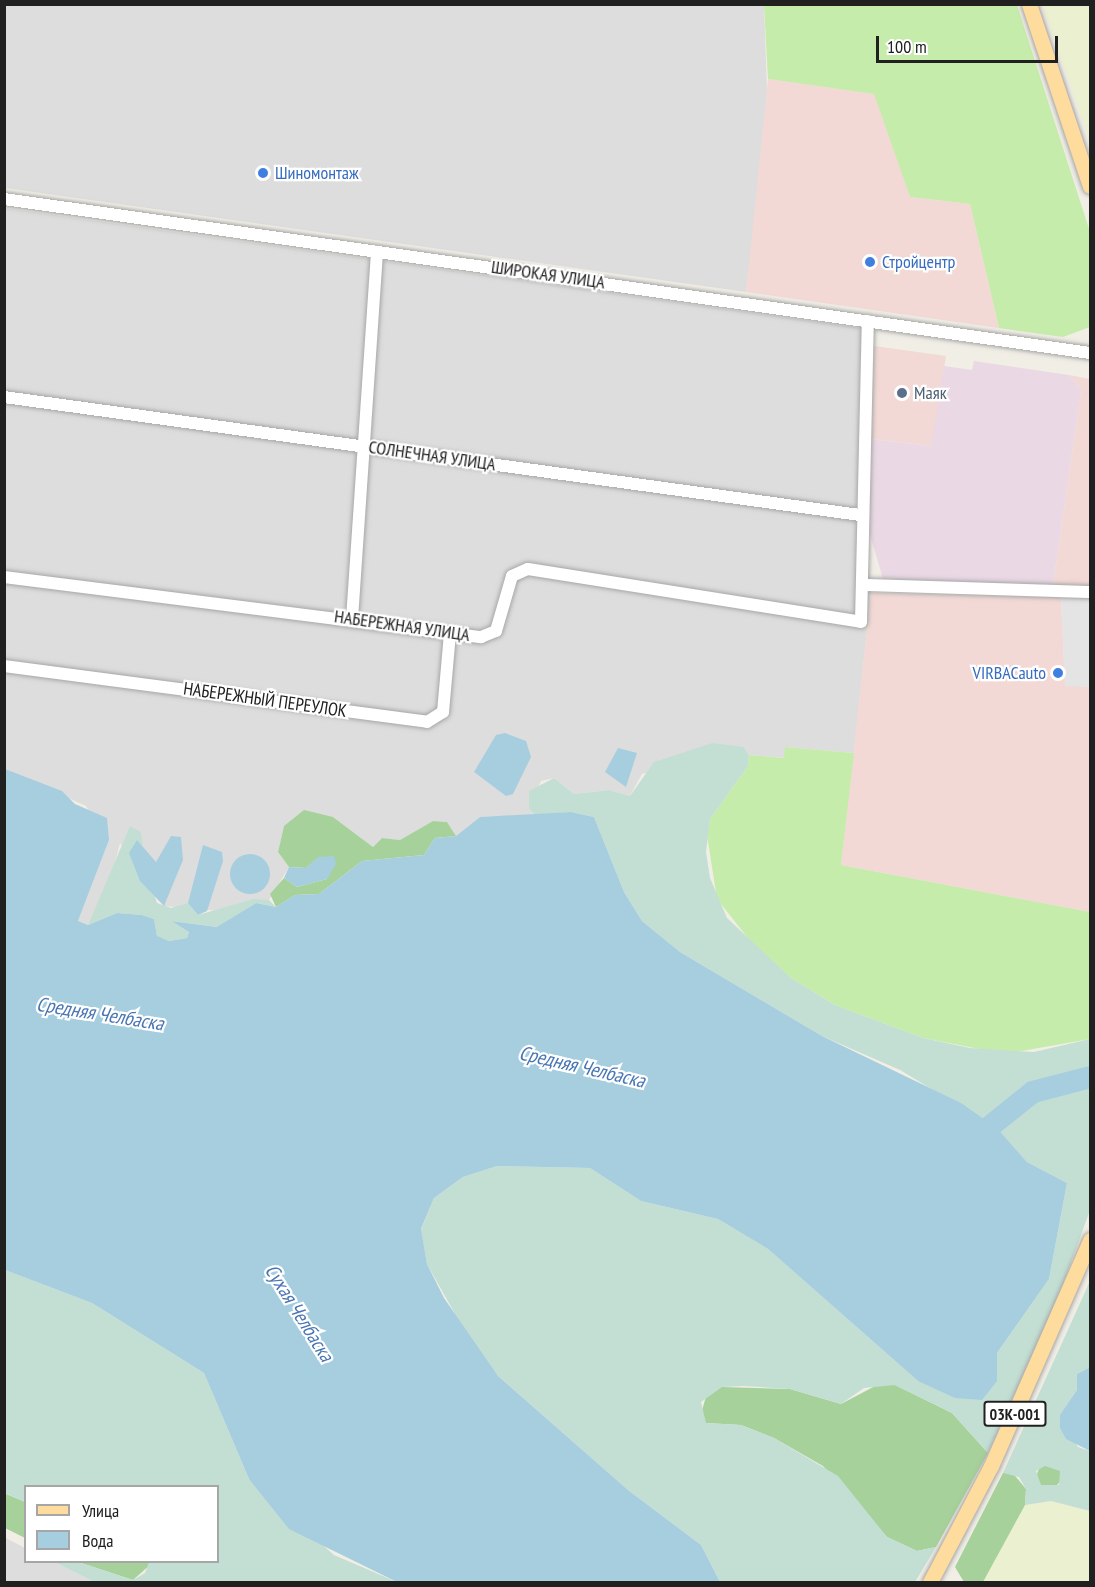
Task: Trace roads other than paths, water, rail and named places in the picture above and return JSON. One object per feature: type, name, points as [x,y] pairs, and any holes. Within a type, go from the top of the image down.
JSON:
[{"type":"main road","points":[[1029,4],[1090,186]]},
{"type":"main road","name":"03К-001","points":[[930,1582],[1001,1444],[1090,1240]]},
{"type":"street","name":"ШИРОКАЯ УЛИЦА","points":[[4,199],[1090,353]]},
{"type":"street","points":[[352,619],[361,446],[377,252]]},
{"type":"street","points":[[868,321],[860,515],[865,585],[1090,592]]},
{"type":"street","points":[[1069,350],[1090,342]]},
{"type":"street","points":[[1069,350],[1090,360]]},
{"type":"street","name":"СОЛНЕЧНАЯ УЛИЦА","points":[[4,397],[860,515]]},
{"type":"street","name":"НАБЕРЕЖНАЯ УЛИЦА","points":[[4,577],[481,637],[496,631],[507,584],[528,569],[861,621],[865,585]]},
{"type":"street","name":"НАБЕРЕЖНЫЙ ПЕРЕУЛОК","points":[[4,666],[427,722],[443,712],[450,633]]},
{"type":"water","points":[[505,733],[526,741],[531,757],[513,794],[506,796],[474,772],[496,735]]},
{"type":"water","points":[[618,748],[637,753],[626,787],[605,772]]},
{"type":"water","name":"Сухая Челбаска","points":[[5,769],[62,791],[75,804],[107,818],[109,840],[78,921],[88,925],[117,913],[142,915],[154,919],[157,936],[169,941],[187,938],[189,932],[171,921],[217,927],[256,903],[276,907],[295,895],[319,894],[362,861],[424,855],[435,838],[456,836],[480,817],[571,812],[594,817],[624,892],[642,921],[680,952],[822,1036],[961,1103],[998,1129],[1027,1162],[1067,1183],[1049,1279],[997,1353],[997,1381],[982,1400],[955,1398],[918,1381],[768,1249],[718,1219],[641,1201],[590,1168],[497,1166],[463,1177],[434,1198],[421,1229],[427,1264],[444,1298],[498,1376],[628,1490],[701,1545],[720,1582],[397,1582],[289,1529],[249,1479],[204,1373],[92,1303],[5,1270]]},
{"type":"water","points":[[171,836],[181,837],[183,860],[164,906],[140,881],[129,853],[137,840],[156,862]]},
{"type":"water","points":[[203,845],[222,852],[223,861],[207,911],[198,915],[188,903]]},
{"type":"water","points":[[250,854],[258,855],[264,860],[269,866],[269,882],[264,888],[258,893],[250,894],[242,893],[236,888],[231,882],[230,874],[231,866],[236,860],[242,855]]},
{"type":"water","points":[[334,856],[336,864],[327,879],[297,887],[284,878],[289,867],[306,868],[318,857]]},
{"type":"water","points":[[1090,1367],[1090,1451],[1066,1439],[1060,1428],[1060,1415],[1077,1390],[1077,1374]]},
{"type":"waterway","name":"Средняя Челбаска","points":[[968,1144],[1033,1092],[1090,1077]]},
{"type":"place","name":"Шиномонтаж","points":[[263,173]]},
{"type":"place","name":"Стройцентр","points":[[870,262]]},
{"type":"place","name":"Маяк","points":[[902,393]]},
{"type":"place","name":"VIRBACauto","points":[[1058,673]]}]
